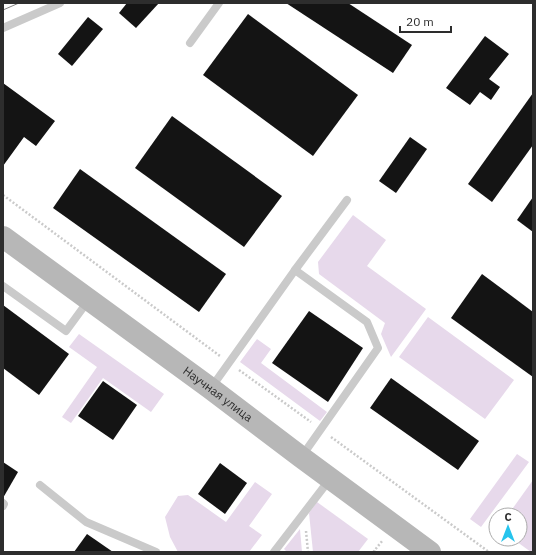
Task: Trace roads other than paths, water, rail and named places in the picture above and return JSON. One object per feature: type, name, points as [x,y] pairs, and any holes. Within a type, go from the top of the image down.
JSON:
[{"type":"street","name":"Научная улица","points":[[3,237],[210,388],[430,552]]},
{"type":"lane","points":[[3,28],[60,3]]},
{"type":"lane","points":[[190,43],[219,3]]},
{"type":"lane","points":[[210,388],[347,200]]},
{"type":"lane","points":[[295,270],[368,322],[378,348],[301,457]]},
{"type":"lane","points":[[3,286],[66,331],[89,300]]},
{"type":"lane","points":[[277,551],[330,478]]},
{"type":"lane","points":[[40,485],[86,522],[156,552]]},
{"type":"tram line","points":[[3,10],[19,3]]}]
